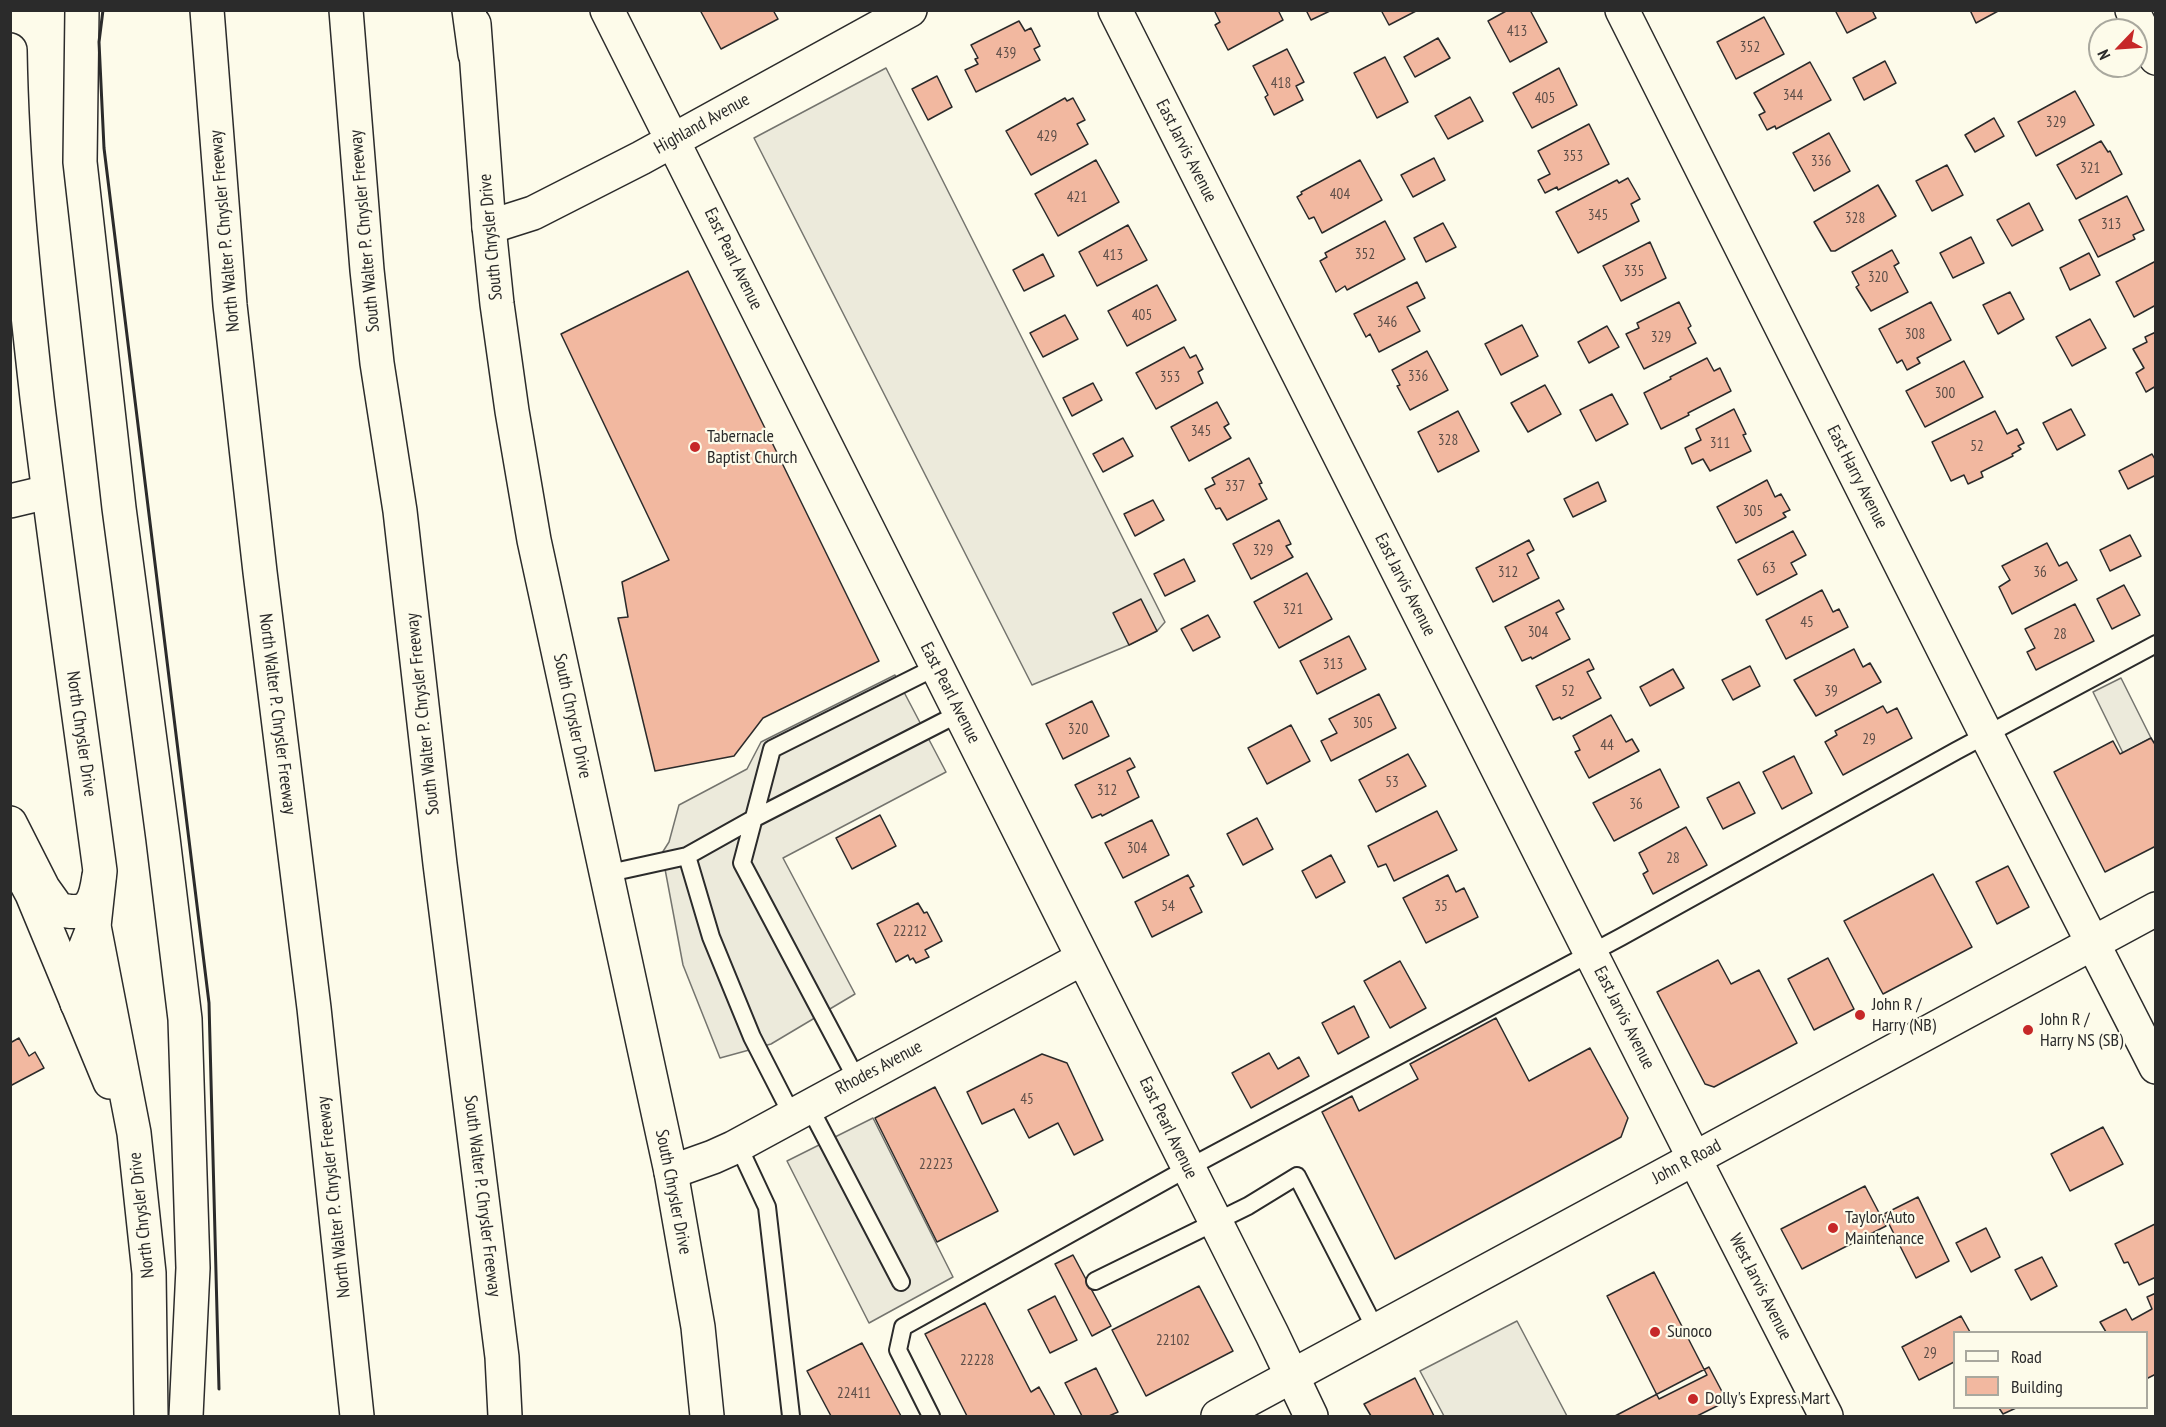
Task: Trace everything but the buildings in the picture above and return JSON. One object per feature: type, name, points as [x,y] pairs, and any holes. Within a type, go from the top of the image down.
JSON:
[{"type":"main road","points":[[82,10],[80,162],[119,508],[162,826],[185,1019],[193,1268],[186,1416]]},
{"type":"main road","name":"North Walter P. Chrysler Freeway","points":[[207,10],[231,317],[260,572],[316,1020],[357,1416]]},
{"type":"main road","name":"South Walter P. Chrysler Freeway","points":[[346,10],[377,363],[400,512],[440,864],[502,1357],[505,1416]]},
{"type":"main road","name":"South Chrysler Drive","points":[[472,10],[489,227],[500,328],[534,540],[671,1172],[698,1327],[707,1416]]},
{"type":"main road","name":"East Pearl Avenue","points":[[607,10],[1272,1334],[1311,1416]]},
{"type":"main road","name":"Highland Avenue","points":[[489,227],[532,213],[910,10]]},
{"type":"main road","name":"East Jarvis Avenue","points":[[1115,10],[1694,1158]]},
{"type":"main road","name":"East Harry Avenue","points":[[1622,10],[1986,736],[2156,1067]]},
{"type":"main road","points":[[2132,10],[2156,58]]},
{"type":"main road","name":"North Chrysler Drive","points":[[10,50],[16,196],[48,492],[100,871],[94,926],[134,1133],[148,1273],[151,1416]]},
{"type":"main road","points":[[10,501],[48,492]]},
{"type":"main road","points":[[10,823],[43,888],[58,909],[73,912],[87,909],[95,898],[100,871]]},
{"type":"main road","points":[[10,853],[32,894],[129,1127],[137,1161]]},
{"type":"main road","name":"John R Road","points":[[1218,1416],[2156,909]]},
{"type":"main road","points":[[77,1003],[78,966],[94,926]]},
{"type":"main road","name":"Rhodes Avenue","points":[[671,1172],[738,1145],[1083,958]]},
{"type":"main road","name":"West Jarvis Avenue","points":[[1694,1158],[1826,1416]]},
{"type":"lane","points":[[931,1416],[898,1350],[903,1327],[1188,1168],[1591,953],[2156,644]]},
{"type":"lane","points":[[857,1080],[742,863],[772,749],[936,667]]},
{"type":"lane","points":[[605,874],[687,856],[753,819],[960,713]]},
{"type":"lane","points":[[687,856],[711,937],[752,1037],[801,1111],[901,1281]]},
{"type":"lane","points":[[738,1145],[767,1207],[791,1416]]},
{"type":"lane","points":[[1095,1281],[1248,1206],[1297,1176],[1376,1330]]},
{"type":"shaded area","points":[[886,68],[1165,622],[1157,631],[1129,645],[1032,685],[754,138]]},
{"type":"shaded area","points":[[895,675],[946,772],[783,858],[855,994],[771,1044],[720,1058],[683,965],[662,853],[669,842],[679,805],[747,769],[761,742]]},
{"type":"shaded area","points":[[2121,678],[2151,738],[2123,753],[2093,692]]},
{"type":"shaded area","points":[[873,1118],[953,1277],[869,1323],[787,1161]]},
{"type":"shaded area","points":[[1517,1321],[1567,1416],[1444,1416],[1420,1371]]},
{"type":"wall","points":[[103,10],[99,42],[104,148],[209,1003],[219,1389]]},
{"type":"place","name":"Tabernacle Baptist Church","points":[[695,447]]},
{"type":"place","name":"John R / Harry (NB)","points":[[1860,1015]]},
{"type":"place","name":"John R / Harry NS (SB)","points":[[2028,1030]]},
{"type":"place","name":"Taylor Auto Maintenance","points":[[1833,1228]]},
{"type":"place","name":"Sunoco","points":[[1655,1332]]},
{"type":"place","name":"Dolly's Express Mart","points":[[1693,1399]]}]
